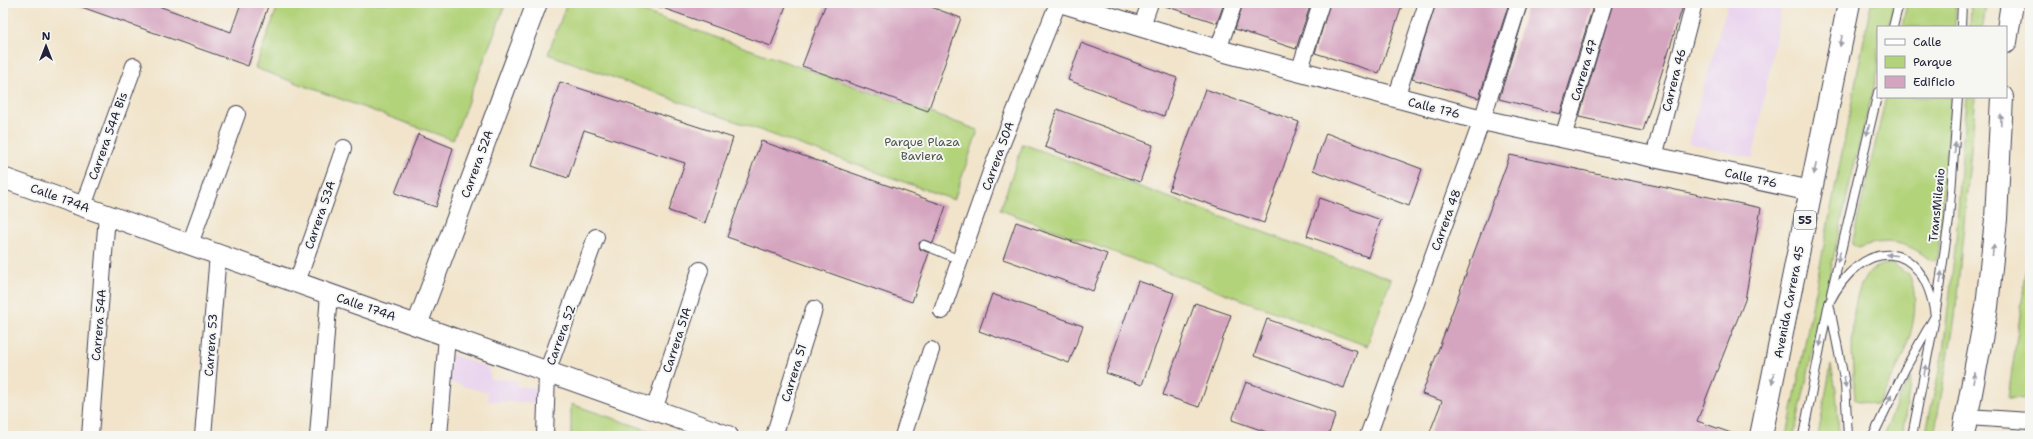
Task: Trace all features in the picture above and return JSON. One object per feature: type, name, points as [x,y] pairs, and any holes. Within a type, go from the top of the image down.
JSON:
[{"type":"highway","name":"Avenida Carrera 45","points":[[1761,436],[1848,3]]},
{"type":"highway","points":[[2007,36],[2012,3]]},
{"type":"highway","points":[[1965,426],[1987,307],[1996,219],[2002,98]]},
{"type":"street","name":"Carrera 52A","points":[[417,325],[537,3]]},
{"type":"street","name":"Carrera 50A","points":[[942,311],[993,166],[1058,3]]},
{"type":"street","name":"Calle 176","points":[[1063,3],[1141,28],[1218,50],[1482,120],[1811,192]]},
{"type":"street","points":[[1141,28],[1150,3]]},
{"type":"street","points":[[1218,50],[1234,3]]},
{"type":"street","points":[[1299,72],[1321,3]]},
{"type":"street","points":[[1396,98],[1427,3]]},
{"type":"street","name":"Carrera 48","points":[[1368,436],[1482,120],[1519,3]]},
{"type":"street","name":"Carrera 47","points":[[1563,137],[1604,3]]},
{"type":"street","name":"Carrera 46","points":[[1654,157],[1694,3]]},
{"type":"street","name":"Carrera 54A Bis","points":[[83,206],[134,66]]},
{"type":"street","points":[[190,244],[237,114]]},
{"type":"street","name":"Carrera 53A","points":[[297,282],[344,148]]},
{"type":"street","name":"Calle 174A","points":[[3,178],[728,436]]},
{"type":"street","name":"Carrera 54A","points":[[90,436],[107,215]]},
{"type":"street","name":"Carrera 52","points":[[545,436],[548,372],[596,237]]},
{"type":"street","name":"Carrera 53","points":[[204,436],[218,254]]},
{"type":"street","name":"Carrera 51A","points":[[654,410],[700,270]]},
{"type":"street","points":[[318,436],[328,294]]},
{"type":"street","name":"Carrera 51","points":[[774,436],[814,309]]},
{"type":"street","points":[[438,436],[447,336]]},
{"type":"street","points":[[903,436],[931,350]]},
{"type":"street","points":[[1965,426],[2021,426]]},
{"type":"lane","points":[[1893,26],[1899,3]]},
{"type":"lane","points":[[1961,26],[1962,3]]},
{"type":"lane","name":"TransMilenio","points":[[1803,436],[1829,303],[1877,96]]},
{"type":"lane","name":"TransMilenio","points":[[1912,436],[1935,316],[1949,220],[1958,98]]},
{"type":"lane","points":[[924,245],[960,260]]},
{"type":"lane","name":"TransMilenio","points":[[1848,436],[1845,384],[1829,303],[1840,283],[1854,268],[1872,257],[1892,254],[1909,262],[1923,277],[1928,286],[1935,316],[1902,374],[1873,436]]},
{"type":"shaded area","points":[[1728,3],[1782,3],[1753,158],[1688,143]]},
{"type":"shaded area","points":[[451,354],[486,367],[490,373],[490,379],[516,380],[517,386],[539,388],[541,403],[488,401],[488,393],[449,382]]},
{"type":"green space","points":[[279,3],[506,3],[453,140],[255,68]]},
{"type":"green space","name":"Parque Plaza Baviera","points":[[567,3],[619,3],[978,130],[954,200],[548,54]]},
{"type":"green space","points":[[1871,3],[1894,3],[1888,26],[1877,26],[1877,75],[1851,178],[1794,436],[1787,436]]},
{"type":"green space","points":[[1907,3],[1956,3],[1955,26],[1902,26]]},
{"type":"green space","points":[[1971,3],[1986,3],[1983,26],[1970,26]]},
{"type":"green space","points":[[1886,98],[1952,98],[1938,258],[1931,261],[1915,249],[1897,243],[1878,243],[1859,248],[1852,244]]},
{"type":"green space","points":[[1966,98],[1976,98],[1955,318],[1934,436],[1925,436],[1943,352],[1956,239]]},
{"type":"green space","points":[[1023,144],[1391,279],[1367,346],[1000,210]]},
{"type":"green space","points":[[2030,246],[2030,399],[2008,398]]},
{"type":"green space","points":[[1893,264],[1910,276],[1914,293],[1915,310],[1908,343],[1894,375],[1878,405],[1855,400],[1852,342],[1853,318],[1857,297],[1864,279],[1876,267]]},
{"type":"green space","points":[[1831,365],[1836,390],[1839,436],[1818,436]]},
{"type":"green space","points":[[1911,377],[1902,436],[1884,436],[1897,402]]},
{"type":"green space","points":[[571,404],[665,436],[571,436]]},
{"type":"building","points":[[76,3],[150,3],[231,32],[241,3],[269,3],[248,66],[76,5]]},
{"type":"building","points":[[654,3],[787,3],[771,46],[654,5]]},
{"type":"building","points":[[826,3],[920,3],[961,18],[928,111],[802,66]]},
{"type":"building","points":[[1162,3],[1224,3],[1217,23],[1162,5]]},
{"type":"building","points":[[1243,3],[1311,3],[1296,49],[1235,29]]},
{"type":"building","points":[[1330,3],[1403,3],[1379,73],[1315,53]]},
{"type":"building","points":[[1436,3],[1509,3],[1479,98],[1412,79]]},
{"type":"building","points":[[1528,3],[1594,3],[1560,114],[1499,99]]},
{"type":"building","points":[[1613,3],[1684,3],[1643,131],[1579,117]]},
{"type":"building","points":[[1081,43],[1177,78],[1164,116],[1068,80]]},
{"type":"building","points":[[560,82],[733,138],[705,223],[669,211],[685,163],[584,130],[568,178],[532,166]]},
{"type":"building","points":[[1205,89],[1299,122],[1264,223],[1169,190]]},
{"type":"building","points":[[1057,109],[1153,145],[1140,182],[1045,147]]},
{"type":"building","points":[[1326,133],[1422,169],[1409,206],[1313,170]]},
{"type":"building","points":[[418,134],[453,148],[436,207],[395,193]]},
{"type":"building","points":[[761,141],[946,206],[933,243],[924,240],[919,243],[920,249],[929,253],[912,302],[727,237]]},
{"type":"building","points":[[1510,155],[1761,208],[1745,300],[1697,421],[1734,434],[1734,436],[1436,436],[1429,434],[1442,401],[1422,394]]},
{"type":"building","points":[[1320,198],[1381,220],[1368,257],[1307,236]]},
{"type":"building","points":[[1016,222],[1107,254],[1093,291],[1003,259]]},
{"type":"building","points":[[1138,281],[1174,293],[1142,385],[1106,373]]},
{"type":"building","points":[[992,294],[1083,326],[1069,363],[979,331]]},
{"type":"building","points":[[1195,303],[1231,315],[1199,407],[1163,395]]},
{"type":"building","points":[[1267,319],[1357,351],[1344,388],[1254,356]]},
{"type":"building","points":[[1246,382],[1336,414],[1328,436],[1278,436],[1232,420]]}]
